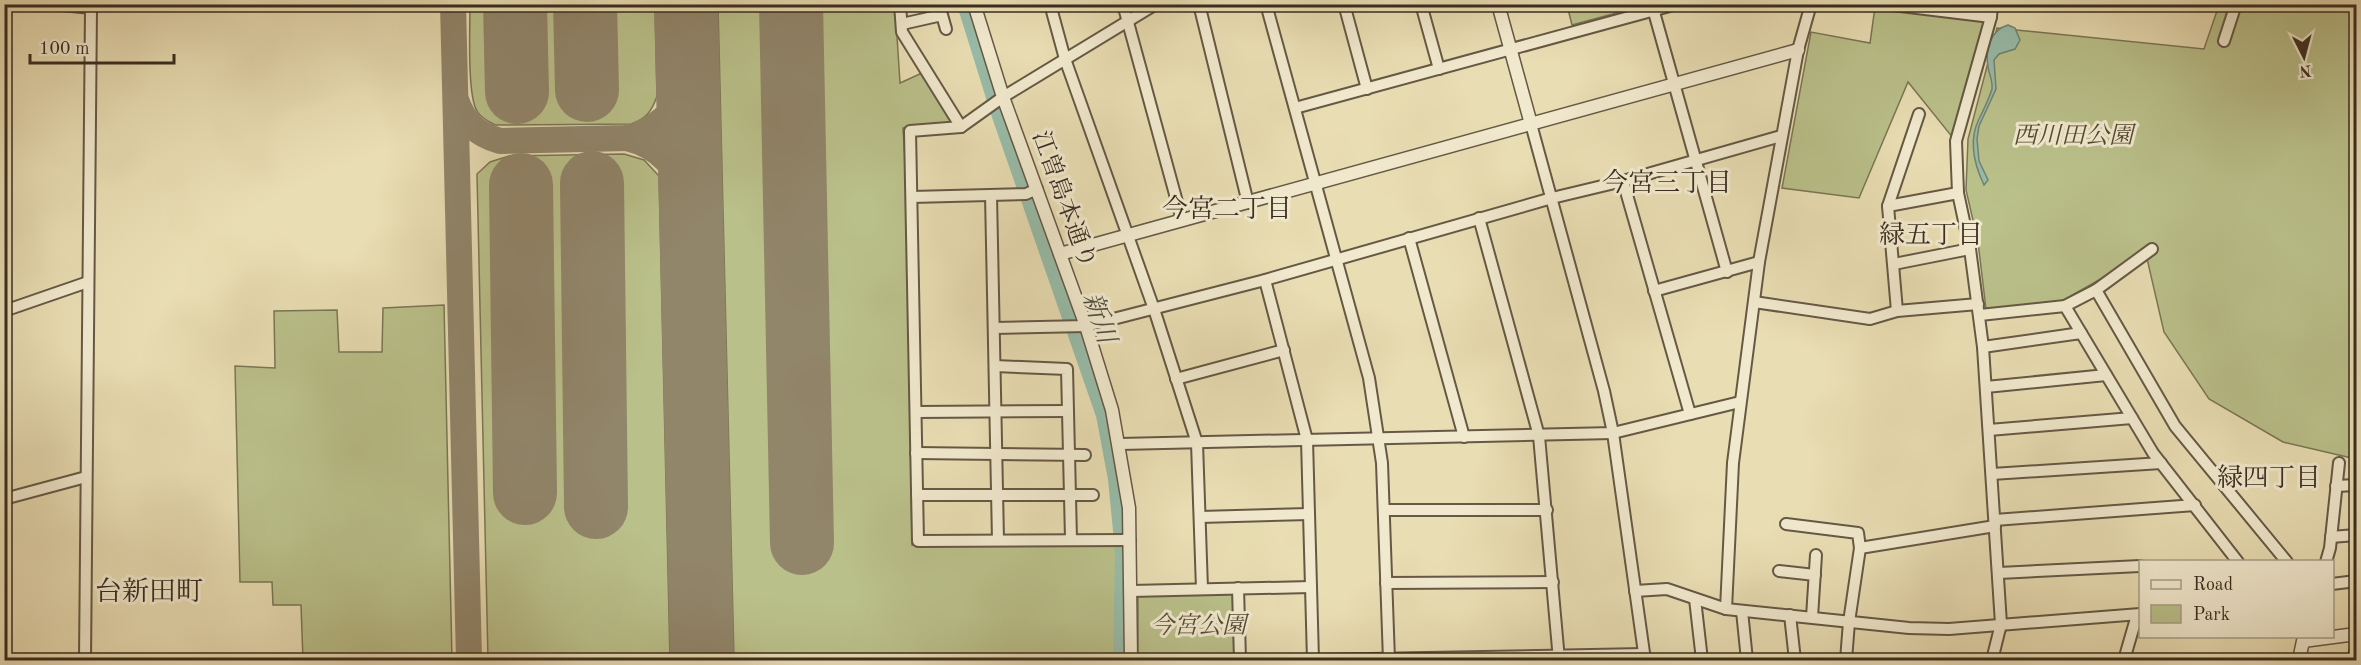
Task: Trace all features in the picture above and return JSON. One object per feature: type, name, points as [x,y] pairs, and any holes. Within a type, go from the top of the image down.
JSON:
[{"type":"street","points":[[53,4],[91,8],[85,660]]},
{"type":"street","points":[[900,4],[902,32],[961,127]]},
{"type":"street","name":"江曽島本通り","points":[[974,4],[1003,97],[1086,326],[1112,410],[1120,444],[1129,508],[1131,660]]},
{"type":"street","points":[[1050,4],[1065,59],[1126,236],[1154,309],[1197,443],[1202,589]]},
{"type":"street","points":[[1123,4],[1182,220]]},
{"type":"street","points":[[1130,540],[918,541],[910,130],[961,127],[1003,97],[1156,4]]},
{"type":"street","points":[[1199,4],[1248,202]]},
{"type":"street","points":[[1266,4],[1369,378],[1380,439],[1389,660]]},
{"type":"street","points":[[1344,4],[1367,89]]},
{"type":"street","points":[[1421,4],[1439,69]]},
{"type":"street","points":[[1265,279],[1308,440],[1313,660],[1645,657],[1613,433],[1604,392],[1498,4]]},
{"type":"street","points":[[1295,108],[1653,8],[1677,4]]},
{"type":"street","points":[[1726,609],[1733,463],[1759,262],[1798,50],[1811,4]]},
{"type":"street","points":[[1884,4],[1991,17]]},
{"type":"street","points":[[1992,4],[1991,17],[1956,141],[1958,192],[1970,249],[1983,347],[1999,573],[2001,624],[1992,660]]},
{"type":"street","points":[[2224,41],[2236,4]]},
{"type":"street","points":[[1653,8],[1727,272]]},
{"type":"street","points":[[902,24],[942,15],[946,29]]},
{"type":"street","points":[[1060,254],[1798,50]]},
{"type":"street","points":[[1897,311],[1888,206],[1919,114]]},
{"type":"street","points":[[994,328],[1086,326],[1265,279],[1781,136]]},
{"type":"street","points":[[1623,181],[1690,414]]},
{"type":"street","points":[[912,197],[1026,194],[1037,189]]},
{"type":"street","points":[[1888,206],[1958,192]]},
{"type":"street","points":[[991,195],[998,540]]},
{"type":"street","points":[[1479,218],[1539,436],[1559,658]]},
{"type":"street","points":[[1408,238],[1464,436]]},
{"type":"street","points":[[1894,264],[1970,249]]},
{"type":"street","points":[[1754,302],[1870,319],[1897,311],[2066,306],[2096,290],[2152,249]]},
{"type":"street","points":[[1654,291],[1759,262]]},
{"type":"street","points":[[4,311],[88,282]]},
{"type":"street","points":[[2096,290],[2175,426],[2286,560]]},
{"type":"street","points":[[2066,306],[2161,463],[2237,560]]},
{"type":"street","points":[[1983,347],[2081,333]]},
{"type":"street","points":[[1176,379],[1284,350]]},
{"type":"street","points":[[994,366],[1067,369],[1071,540]]},
{"type":"street","points":[[1986,387],[2106,375]]},
{"type":"street","points":[[1120,444],[1613,433],[1740,402]]},
{"type":"street","points":[[916,412],[1068,411]]},
{"type":"street","points":[[1989,430],[2132,418]]},
{"type":"street","points":[[916,453],[1085,455]]},
{"type":"street","points":[[1992,474],[2161,463]]},
{"type":"street","points":[[2326,560],[2331,537],[2338,463]]},
{"type":"street","points":[[4,499],[86,477]]},
{"type":"street","points":[[2336,486],[2356,485]]},
{"type":"street","points":[[917,495],[1093,495]]},
{"type":"street","points":[[1860,548],[1995,523],[2195,506]]},
{"type":"street","points":[[1384,510],[1546,510]]},
{"type":"street","points":[[1200,516],[1309,514]]},
{"type":"street","points":[[1786,524],[1858,533],[1860,548],[1846,660]]},
{"type":"street","points":[[2331,537],[2356,535]]},
{"type":"street","points":[[1812,617],[1816,555]]},
{"type":"street","points":[[1999,573],[2139,566]]},
{"type":"street","points":[[1779,571],[1815,575]]},
{"type":"street","points":[[2334,584],[2356,581]]},
{"type":"street","points":[[1386,583],[1553,582]]},
{"type":"street","points":[[1131,591],[1311,587]]},
{"type":"street","points":[[1238,588],[1240,660]]},
{"type":"street","points":[[1635,591],[1667,590],[1726,609],[1909,628],[1949,629],[2139,614],[2124,660]]},
{"type":"street","points":[[1695,598],[1702,660]]},
{"type":"street","points":[[1742,611],[1748,660]]},
{"type":"street","points":[[1790,615],[1795,660]]},
{"type":"street","points":[[2334,636],[2356,634]]},
{"type":"street","points":[[2299,660],[2304,639]]},
{"type":"street","points":[[2353,660],[2356,648]]},
{"type":"green space","points":[[1646,4],[1572,25],[1567,5]]},
{"type":"green space","points":[[470,5],[655,5],[657,96],[653,106],[648,114],[631,124],[495,125],[481,116],[474,103],[470,60]]},
{"type":"green space","points":[[718,5],[895,5],[900,83],[922,73],[953,125],[903,128],[907,189],[912,545],[1112,542],[1118,547],[1116,660],[734,660]]},
{"type":"green space","name":"西川田公園","points":[[2219,5],[2356,5],[2356,459],[2283,442],[2209,399],[2164,332],[2145,250],[2143,255],[2062,301],[1986,309],[1978,242],[1966,190],[1968,139],[1997,28],[2204,49]]},
{"type":"green space","points":[[1875,7],[1979,19],[1984,24],[1953,138],[1908,82],[1859,198],[1782,188],[1811,32],[1870,43]]},
{"type":"green space","points":[[624,154],[644,160],[659,176],[670,660],[488,660],[477,174],[490,162],[509,156]]},
{"type":"green space","points":[[444,305],[452,660],[303,660],[301,605],[273,605],[272,582],[240,582],[235,366],[275,368],[274,311],[337,310],[339,352],[382,352],[383,308]]},
{"type":"green space","name":"今宮公園","points":[[1229,593],[1234,597],[1235,660],[1138,660],[1138,596]]},
{"type":"shaded area","points":[[2008,25],[2015,28],[2020,40],[2015,49],[1999,54],[1994,60],[1996,89],[1979,126],[1977,139],[1979,161],[1988,180],[1984,185],[1975,161],[1974,136],[1992,89],[1987,61],[1988,48],[1997,31]]},
{"type":"waterway","name":"新川","points":[[965,4],[1000,116],[1104,415],[1116,479],[1123,551],[1121,660]]},
{"type":"taxiway","points":[[453,4],[469,660]]},
{"type":"taxiway","points":[[456,100],[463,115],[473,127],[500,141],[627,138],[655,126],[671,112],[688,86]]},
{"type":"taxiway","points":[[627,138],[650,147],[668,162],[682,181],[691,204]]},
{"type":"runway","points":[[515,4],[517,92]]},
{"type":"runway","points":[[585,4],[587,90]]},
{"type":"runway","points":[[686,4],[702,660]]},
{"type":"runway","points":[[791,4],[802,543]]},
{"type":"runway","points":[[592,183],[596,507]]},
{"type":"runway","points":[[521,185],[525,493]]},
{"type":"district","name":"今宮三丁目","points":[[1667,184]]},
{"type":"district","name":"今宮二丁目","points":[[1227,210]]},
{"type":"district","name":"緑五丁目","points":[[1931,236]]},
{"type":"district","name":"緑四丁目","points":[[2269,479]]},
{"type":"district","name":"台新田町","points":[[149,592]]}]
